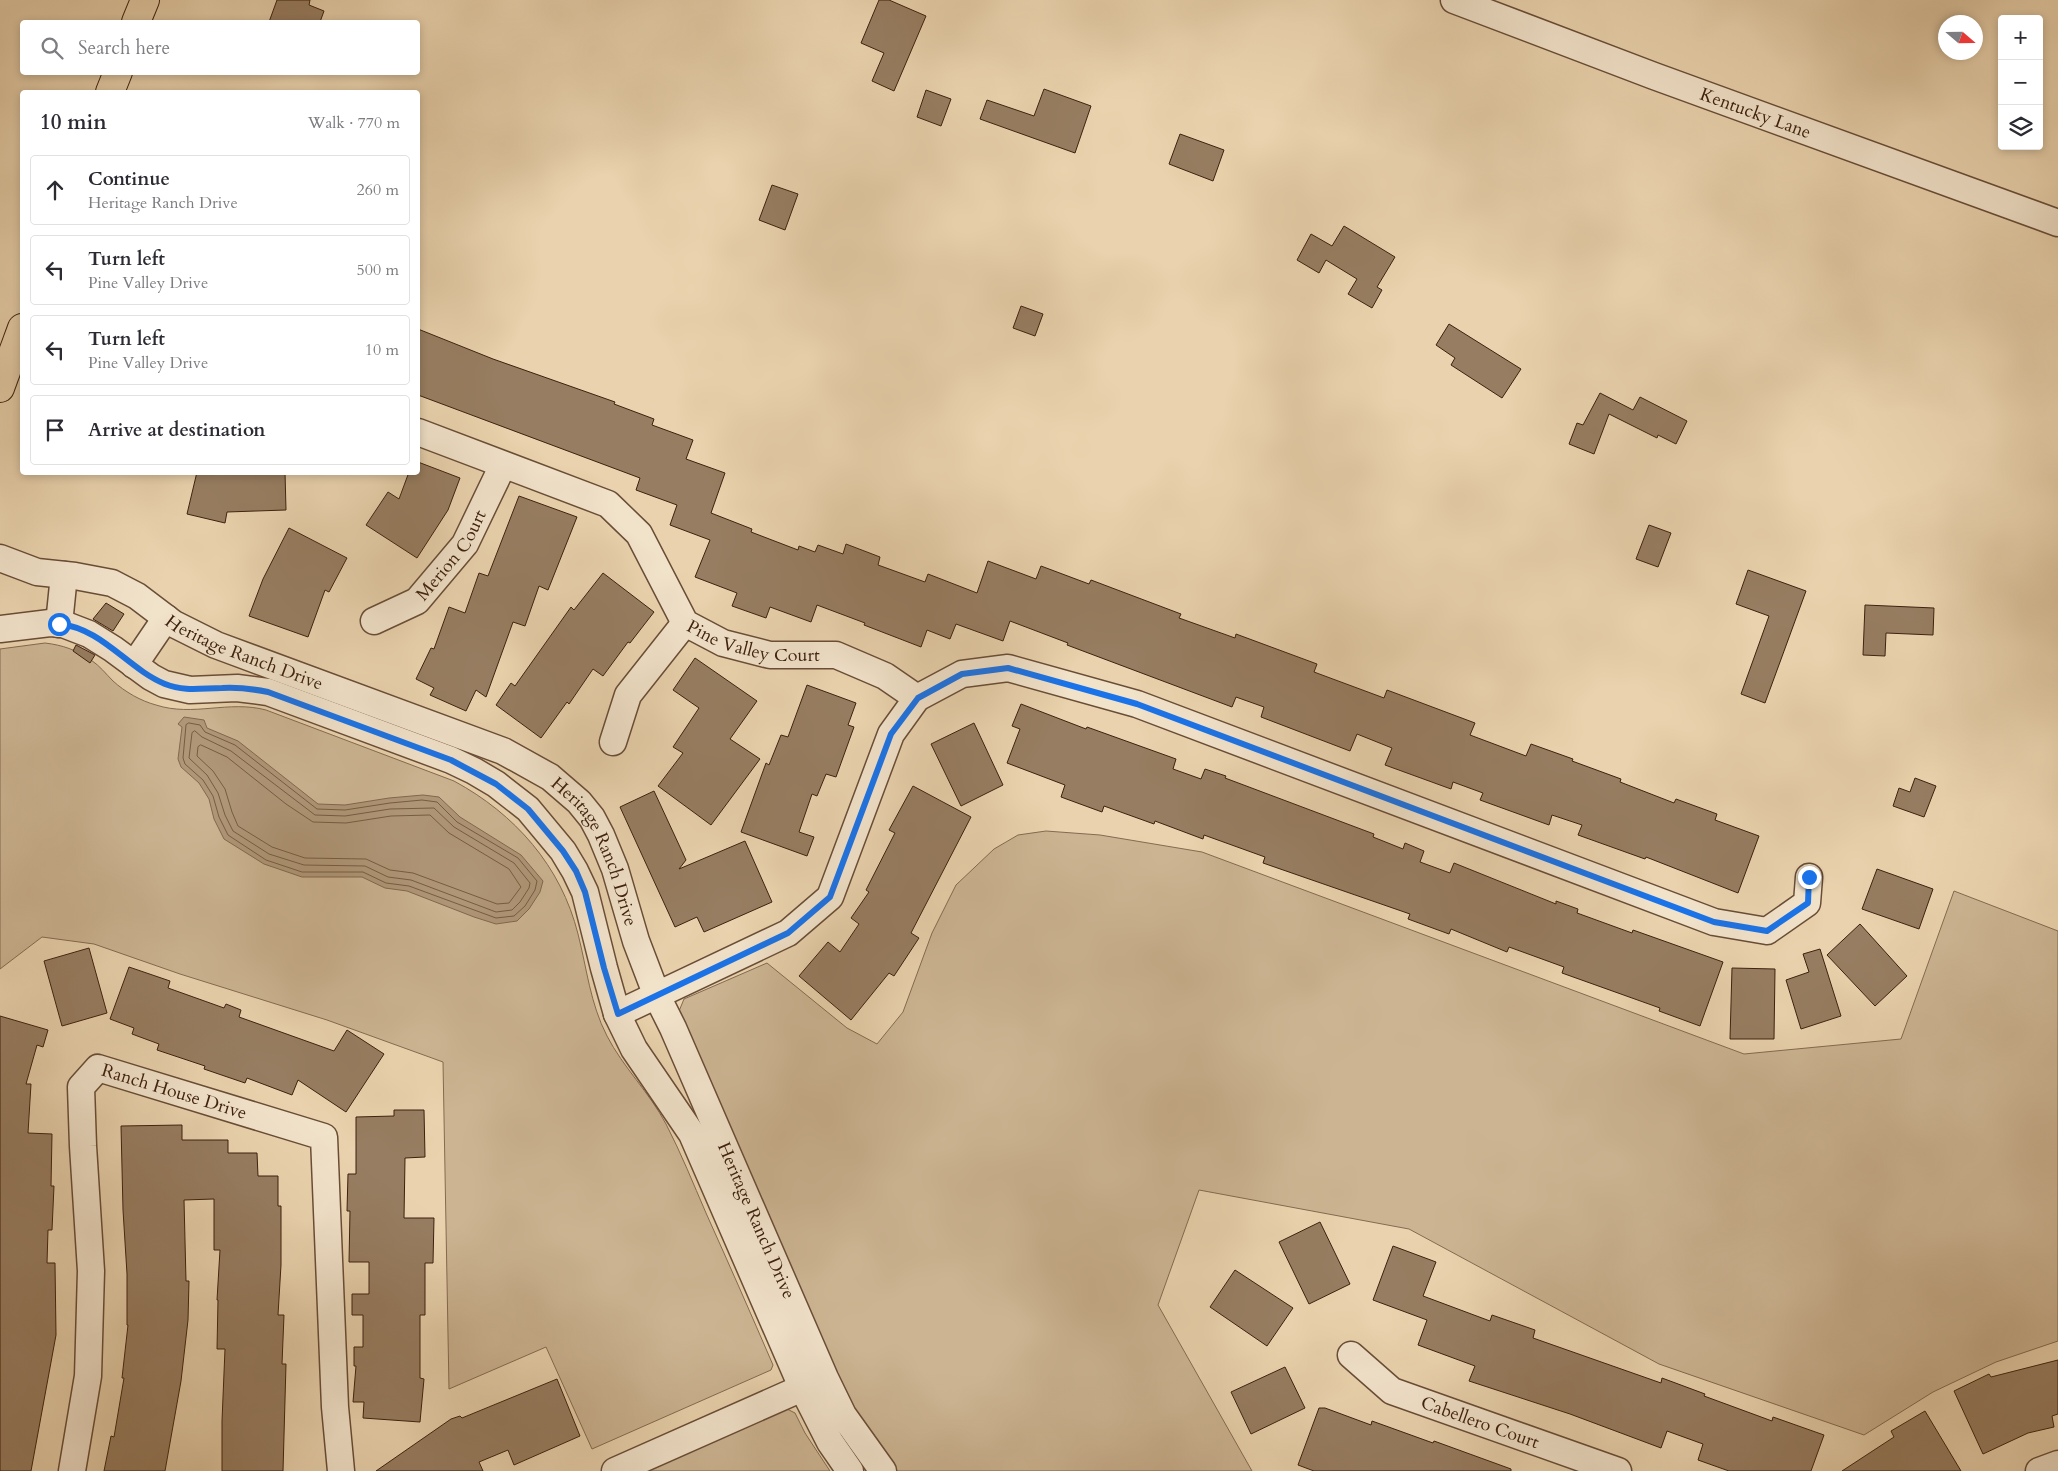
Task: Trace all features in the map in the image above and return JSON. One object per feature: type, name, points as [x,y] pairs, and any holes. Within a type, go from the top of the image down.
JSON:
[{"type":"main road","points":[[137,20],[145,0]]},
{"type":"main road","points":[[111,90],[117,75]]},
{"type":"main road","points":[[0,388],[20,333]]},
{"type":"street","name":"Kentucky Lane","points":[[1454,0],[1663,80],[2058,223]]},
{"type":"street","name":"Pine Valley Court","points":[[420,433],[608,504],[639,534],[685,623],[723,643],[770,655],[836,655],[885,676],[918,698]]},
{"type":"street","name":"Merion Court","points":[[374,621],[417,601],[465,544],[503,465]]},
{"type":"street","name":"Heritage Ranch Drive","points":[[0,558],[37,572],[112,583],[137,596],[174,624],[216,645],[519,758],[550,777],[579,802],[592,818],[615,869],[636,941],[657,996],[673,1028],[813,1382],[830,1442],[850,1471]]},
{"type":"street","points":[[59,624],[64,575]]},
{"type":"street","points":[[134,665],[166,618]]},
{"type":"street","name":"Heritage Ranch Drive","points":[[0,629],[50,623],[59,624],[76,628],[89,634],[151,677],[176,688],[190,690],[237,688],[268,692],[451,760],[496,784],[528,809],[545,828],[576,871],[593,916],[604,968],[618,1014],[634,1048],[692,1134],[813,1382],[843,1415],[883,1471]]},
{"type":"street","points":[[614,742],[628,695],[685,623]]},
{"type":"street","points":[[618,1014],[788,933],[830,897],[891,734],[918,698],[962,674],[1008,668],[1137,704],[1714,922],[1767,931],[1808,903],[1809,877]]},
{"type":"street","name":"Ranch House Drive","points":[[72,1471],[88,1376],[89,1357],[91,1271],[82,1146],[81,1087],[98,1068],[324,1137],[335,1407],[341,1471]]},
{"type":"street","name":"Cabellero Court","points":[[1351,1355],[1392,1391],[1618,1471]]},
{"type":"street","points":[[615,1471],[813,1382]]},
{"type":"street","points":[[2039,1471],[2058,1464]]},
{"type":"shaded area","points":[[45,643],[69,648],[86,656],[123,689],[139,699],[150,703],[184,709],[252,707],[266,710],[454,781],[497,809],[516,826],[533,844],[560,886],[578,934],[601,1024],[613,1047],[659,1112],[671,1135],[773,1365],[771,1370],[592,1449],[546,1347],[449,1389],[443,1062],[327,1020],[180,974],[94,944],[42,937],[0,969],[0,649]]},
{"type":"shaded area","points":[[1046,831],[1100,835],[1202,852],[1744,1054],[1901,1039],[1954,891],[2058,931],[2058,1341],[1996,1362],[1933,1392],[1864,1435],[1659,1364],[1409,1229],[1199,1190],[1158,1305],[1252,1471],[897,1471],[862,1423],[845,1392],[677,1016],[684,999],[767,963],[847,1028],[877,1044],[903,1012],[932,933],[956,885],[994,849],[1018,835]]},
{"type":"shaded area","points":[[779,1405],[795,1413],[805,1433],[830,1471],[628,1471]]},
{"type":"water","points":[[184,717],[204,720],[207,728],[238,741],[318,804],[345,805],[423,795],[439,797],[460,817],[521,855],[543,881],[540,892],[529,909],[517,921],[496,924],[407,891],[385,888],[362,877],[302,877],[264,864],[224,839],[214,819],[209,799],[199,783],[181,767],[178,759],[182,727],[178,724]]},
{"type":"building","points":[[277,0],[310,0],[309,5],[324,11],[321,20],[270,20]]},
{"type":"building","points":[[879,0],[889,0],[926,16],[894,91],[872,81],[884,53],[861,43]]},
{"type":"building","points":[[1044,89],[1091,106],[1075,153],[980,119],[987,100],[1034,116]]},
{"type":"building","points":[[926,90],[951,99],[941,126],[917,117]]},
{"type":"building","points":[[1180,134],[1224,150],[1213,181],[1169,164]]},
{"type":"building","points":[[772,185],[798,194],[785,230],[759,220]]},
{"type":"building","points":[[1344,226],[1395,257],[1377,287],[1382,290],[1372,308],[1348,294],[1357,279],[1326,260],[1319,273],[1297,260],[1311,234],[1332,246]]},
{"type":"building","points":[[1021,306],[1043,314],[1035,336],[1013,328]]},
{"type":"building","points":[[1449,324],[1521,369],[1502,398],[1451,365],[1455,358],[1436,345]]},
{"type":"building","points":[[420,330],[493,359],[615,402],[614,404],[654,419],[652,425],[693,440],[686,459],[725,473],[711,513],[752,529],[751,532],[798,550],[799,546],[815,552],[818,545],[843,554],[846,544],[880,557],[878,565],[925,582],[928,574],[977,593],[988,561],[1036,579],[1041,566],[1089,584],[1091,580],[1181,614],[1179,618],[1235,638],[1236,634],[1317,664],[1314,672],[1384,698],[1387,690],[1475,723],[1470,735],[1526,756],[1531,744],[1573,759],[1572,761],[1621,779],[1620,782],[1674,803],[1676,799],[1717,814],[1715,820],[1759,836],[1738,893],[1646,857],[1645,859],[1578,835],[1582,825],[1552,815],[1549,825],[1480,800],[1483,793],[1453,782],[1451,789],[1385,765],[1392,748],[1357,734],[1350,751],[1261,717],[1264,707],[1236,697],[1232,707],[1067,645],[1068,643],[1010,621],[1003,641],[956,624],[950,639],[927,630],[921,647],[817,605],[811,622],[770,607],[766,618],[732,606],[737,593],[695,577],[710,540],[670,525],[677,505],[636,490],[640,478],[420,396]]},
{"type":"building","points":[[1600,393],[1633,410],[1640,397],[1687,421],[1676,444],[1658,435],[1657,438],[1609,414],[1594,454],[1569,444],[1577,423],[1583,425]]},
{"type":"building","points":[[420,463],[460,478],[448,510],[417,558],[366,525],[388,492],[399,499],[408,475],[420,475]]},
{"type":"building","points":[[196,475],[285,475],[286,510],[227,512],[225,523],[187,514]]},
{"type":"building","points":[[519,496],[577,517],[548,590],[539,586],[525,626],[513,622],[486,697],[476,690],[466,711],[430,695],[434,688],[416,679],[431,648],[434,649],[449,607],[465,613],[479,573],[488,576]]},
{"type":"building","points":[[1649,525],[1671,533],[1658,567],[1636,559]]},
{"type":"building","points":[[289,528],[347,558],[329,592],[325,590],[308,637],[249,616],[263,579]]},
{"type":"building","points":[[1748,570],[1806,591],[1765,703],[1741,694],[1769,616],[1736,604]]},
{"type":"building","points":[[603,573],[654,612],[630,643],[628,642],[603,676],[593,669],[569,704],[567,702],[541,738],[496,705],[511,683],[515,686],[571,607],[574,610]]},
{"type":"building","points":[[106,603],[124,614],[113,631],[93,619]]},
{"type":"building","points":[[1865,605],[1934,608],[1933,635],[1886,633],[1885,656],[1863,655]]},
{"type":"building","points":[[76,645],[95,655],[90,663],[73,651]]},
{"type":"building","points":[[695,658],[757,701],[730,739],[760,759],[711,825],[658,786],[683,753],[673,747],[699,708],[673,690]]},
{"type":"building","points":[[807,685],[856,703],[848,725],[854,727],[836,777],[826,774],[817,796],[812,794],[799,832],[814,837],[807,856],[741,832],[766,763],[769,765],[781,735],[788,737]]},
{"type":"building","points":[[1021,704],[1086,729],[1087,727],[1176,759],[1173,769],[1201,779],[1205,769],[1374,834],[1373,837],[1403,849],[1405,843],[1424,851],[1420,862],[1450,873],[1454,863],[1556,904],[1556,901],[1578,909],[1577,913],[1632,933],[1633,930],[1723,962],[1700,1026],[1659,1011],[1660,1008],[1562,973],[1564,967],[1509,947],[1507,952],[1451,929],[1449,934],[1408,919],[1410,914],[1263,863],[1265,857],[1204,835],[1203,839],[1155,821],[1154,824],[1104,806],[1102,812],[1061,797],[1065,785],[1007,763],[1020,729],[1012,726]]},
{"type":"building","points":[[974,723],[1003,785],[961,806],[931,744]]},
{"type":"building","points":[[1915,778],[1936,786],[1924,817],[1893,806],[1899,788],[1910,792]]},
{"type":"building","points":[[913,786],[971,817],[911,933],[919,938],[894,976],[889,973],[851,1020],[799,976],[828,942],[840,952],[859,924],[851,918],[869,892],[866,890],[895,833],[889,830]]},
{"type":"building","points":[[654,791],[686,860],[679,869],[745,841],[772,902],[704,932],[697,917],[675,927],[620,807]]},
{"type":"building","points":[[1877,869],[1933,889],[1919,929],[1862,909]]},
{"type":"building","points":[[1860,924],[1907,976],[1875,1006],[1827,955]]},
{"type":"building","points":[[89,948],[107,1013],[62,1026],[44,961]]},
{"type":"building","points":[[1820,949],[1841,1016],[1801,1029],[1786,980],[1809,972],[1803,954]]},
{"type":"building","points":[[129,967],[170,981],[168,988],[224,1008],[226,1004],[241,1010],[239,1017],[334,1051],[347,1030],[384,1054],[346,1112],[298,1080],[292,1095],[247,1078],[245,1083],[204,1069],[205,1066],[157,1050],[159,1044],[132,1034],[134,1028],[110,1019]]},
{"type":"building","points":[[1732,968],[1775,969],[1774,1039],[1730,1039]]},
{"type":"building","points":[[0,1016],[48,1030],[43,1047],[37,1045],[26,1084],[31,1084],[28,1133],[52,1134],[51,1186],[54,1186],[52,1230],[48,1230],[47,1263],[55,1263],[56,1335],[31,1471],[0,1471]]},
{"type":"building","points":[[394,1110],[424,1110],[425,1157],[405,1158],[404,1218],[434,1218],[433,1263],[425,1263],[425,1315],[420,1315],[420,1378],[424,1379],[420,1422],[363,1418],[364,1402],[353,1402],[356,1366],[354,1366],[354,1347],[363,1347],[363,1315],[352,1315],[352,1294],[369,1294],[369,1262],[349,1262],[350,1211],[347,1211],[348,1174],[356,1174],[356,1117],[394,1116]]},
{"type":"building","points":[[182,1125],[182,1140],[228,1140],[228,1153],[257,1153],[258,1176],[278,1176],[278,1206],[281,1206],[281,1265],[278,1315],[284,1315],[282,1364],[286,1364],[283,1471],[222,1471],[225,1349],[217,1349],[220,1250],[214,1250],[214,1199],[184,1200],[186,1281],[189,1281],[188,1320],[181,1381],[165,1471],[104,1471],[111,1436],[114,1437],[124,1378],[122,1378],[128,1325],[121,1126]]},
{"type":"building","points":[[1320,1222],[1350,1284],[1309,1304],[1279,1242]]},
{"type":"building","points":[[1393,1246],[1436,1262],[1423,1296],[1490,1321],[1492,1315],[1535,1330],[1533,1338],[1661,1383],[1662,1378],[1772,1421],[1773,1417],[1824,1435],[1811,1471],[1729,1471],[1698,1460],[1703,1444],[1667,1431],[1661,1448],[1570,1414],[1469,1381],[1475,1366],[1418,1345],[1427,1320],[1373,1300]]},
{"type":"building","points":[[1235,1270],[1293,1308],[1267,1346],[1210,1307]]},
{"type":"building","points":[[2058,1360],[2058,1414],[2052,1416],[2054,1427],[2028,1433],[1983,1454],[1954,1391],[1989,1374],[1991,1377]]},
{"type":"building","points":[[1285,1367],[1305,1408],[1251,1434],[1231,1392]]},
{"type":"building","points":[[557,1379],[580,1436],[514,1465],[508,1450],[479,1462],[483,1471],[376,1471],[451,1419],[460,1416],[462,1418]]},
{"type":"building","points":[[1319,1408],[1325,1408],[1371,1425],[1372,1421],[1433,1443],[1434,1441],[1511,1469],[1511,1471],[1314,1471],[1298,1465]]},
{"type":"building","points":[[1925,1411],[1961,1471],[1842,1471],[1894,1437],[1891,1431]]},
{"type":"route","points":[[59,624],[76,628],[89,634],[164,684],[190,690],[237,688],[268,692],[451,760],[496,784],[528,809],[563,851],[576,871],[593,916],[604,968],[618,1014],[788,933],[830,897],[891,734],[918,698],[962,674],[1008,668],[1137,704],[1714,922],[1767,931],[1808,903],[1809,877]]}]
